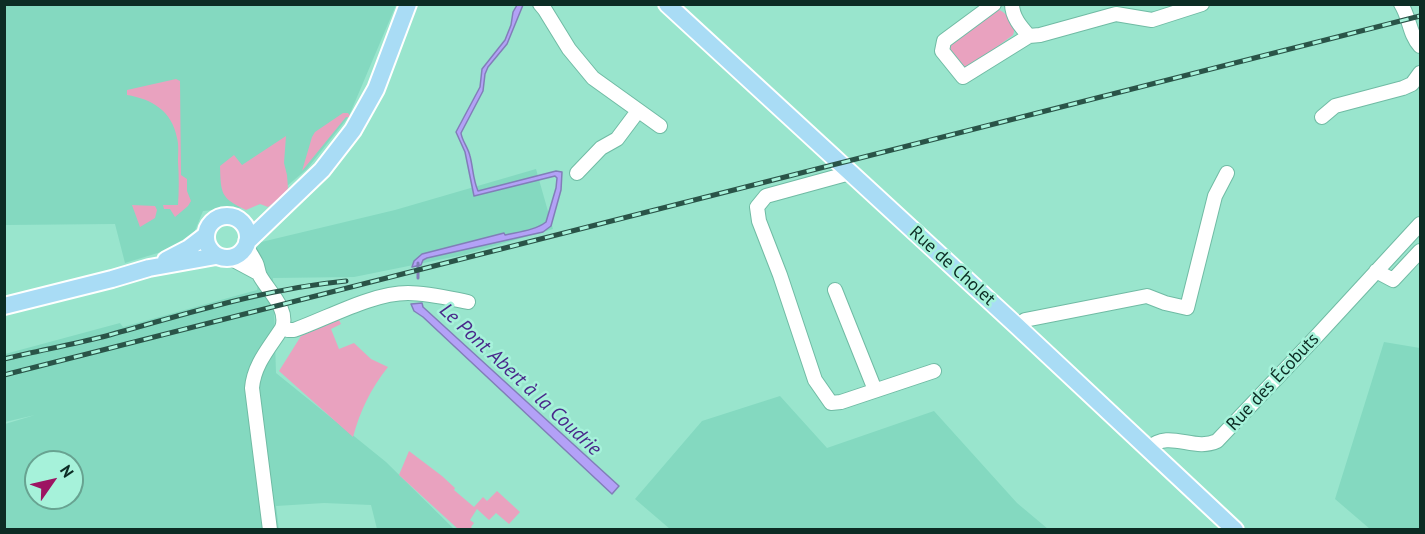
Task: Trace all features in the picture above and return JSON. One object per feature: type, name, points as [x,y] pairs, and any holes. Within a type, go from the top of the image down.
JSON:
[{"type":"main road","points":[[4,306],[149,268],[240,254],[284,206],[322,171],[353,130],[376,89],[408,4]]},
{"type":"main road","name":"Rue de Cholet","points":[[667,4],[1235,530]]},
{"type":"main road","points":[[238,220],[255,217],[284,206]]},
{"type":"main road","points":[[223,257],[208,247],[206,235],[208,228],[216,219],[228,216],[238,220],[246,230],[247,244]]},
{"type":"main road","points":[[149,268],[183,251],[206,235]]},
{"type":"street","points":[[540,4],[569,49],[593,78],[660,126]]},
{"type":"street","points":[[994,4],[944,41],[942,51],[963,77],[1029,36],[1116,14],[1152,20],[1202,4]]},
{"type":"street","points":[[1012,4],[1011,9],[1018,24],[1029,36]]},
{"type":"street","points":[[1401,4],[1413,38],[1420,46]]},
{"type":"street","points":[[1322,117],[1335,106],[1412,84],[1420,73]]},
{"type":"street","points":[[577,173],[601,148],[617,139],[638,111]]},
{"type":"street","points":[[850,173],[766,196],[757,207],[759,221],[780,275],[815,380],[831,403],[841,402],[934,371]]},
{"type":"street","points":[[1017,326],[1025,320],[1148,296],[1187,308],[1215,196],[1227,173]]},
{"type":"street","name":"Rue des Écobuts","points":[[1149,448],[1164,440],[1203,445],[1216,441],[1420,224]]},
{"type":"street","points":[[247,244],[258,273],[279,305],[285,321],[256,367],[252,388],[270,530]]},
{"type":"street","points":[[1376,271],[1394,280],[1420,251]]},
{"type":"street","points":[[223,257],[258,273]]},
{"type":"street","points":[[835,290],[875,390]]},
{"type":"street","points":[[282,328],[294,330],[374,298],[411,293],[468,302]]},
{"type":"shaded area","points":[[4,5],[396,5],[349,116],[307,169],[267,203],[203,211],[194,233],[174,248],[125,263],[115,224],[5,225]]},
{"type":"shaded area","points":[[517,5],[523,5],[507,44],[488,67],[483,91],[461,133],[469,153],[478,191],[556,171],[562,172],[561,190],[551,226],[543,232],[427,258],[421,265],[412,267],[414,261],[422,254],[504,233],[505,235],[527,230],[546,222],[556,188],[557,178],[555,176],[474,196],[465,152],[456,132],[480,87],[482,69],[505,40]]},
{"type":"shaded area","points":[[996,9],[1004,12],[1010,19],[1014,27],[1013,35],[968,68],[964,68],[948,52],[949,43]]},
{"type":"shaded area","points":[[176,79],[180,81],[181,175],[187,179],[187,191],[191,201],[175,217],[170,209],[164,209],[163,205],[178,205],[178,141],[171,120],[152,103],[127,95],[127,90]]},
{"type":"shaded area","points":[[343,113],[348,113],[352,118],[346,117],[302,171],[315,132]]},
{"type":"shaded area","points":[[286,136],[284,163],[288,188],[285,195],[268,207],[260,204],[246,210],[231,202],[222,189],[220,166],[234,155],[242,165]]},
{"type":"shaded area","points":[[536,169],[553,229],[463,255],[354,277],[273,278],[276,373],[386,462],[454,529],[377,529],[371,505],[324,503],[276,506],[279,529],[5,529],[5,424],[35,415],[5,422],[5,354],[120,323],[123,327],[257,290],[261,267],[253,244],[395,210]]},
{"type":"shaded area","points":[[132,205],[155,206],[157,210],[155,218],[140,227]]},
{"type":"shaded area","points":[[422,303],[423,307],[619,486],[612,494],[414,311],[411,304]]},
{"type":"shaded area","points":[[339,320],[341,324],[331,329],[339,349],[354,343],[371,359],[388,367],[367,400],[353,437],[279,371],[301,336]]},
{"type":"shaded area","points":[[1384,342],[1420,348],[1420,529],[1370,529],[1335,499]]},
{"type":"shaded area","points":[[780,396],[827,448],[934,411],[1017,503],[1048,529],[670,529],[635,499],[702,421]]},
{"type":"shaded area","points":[[409,451],[442,476],[474,507],[483,497],[487,501],[497,491],[520,512],[509,524],[496,513],[489,520],[477,509],[470,520],[474,523],[471,527],[473,529],[458,529],[399,475]]},
{"type":"waterway","name":"Le Pont Abert à la Coudrie","points":[[418,263],[418,278]]},
{"type":"railway","points":[[4,375],[1420,16]]},
{"type":"railway","points":[[4,359],[102,337],[254,296],[346,281]]}]
